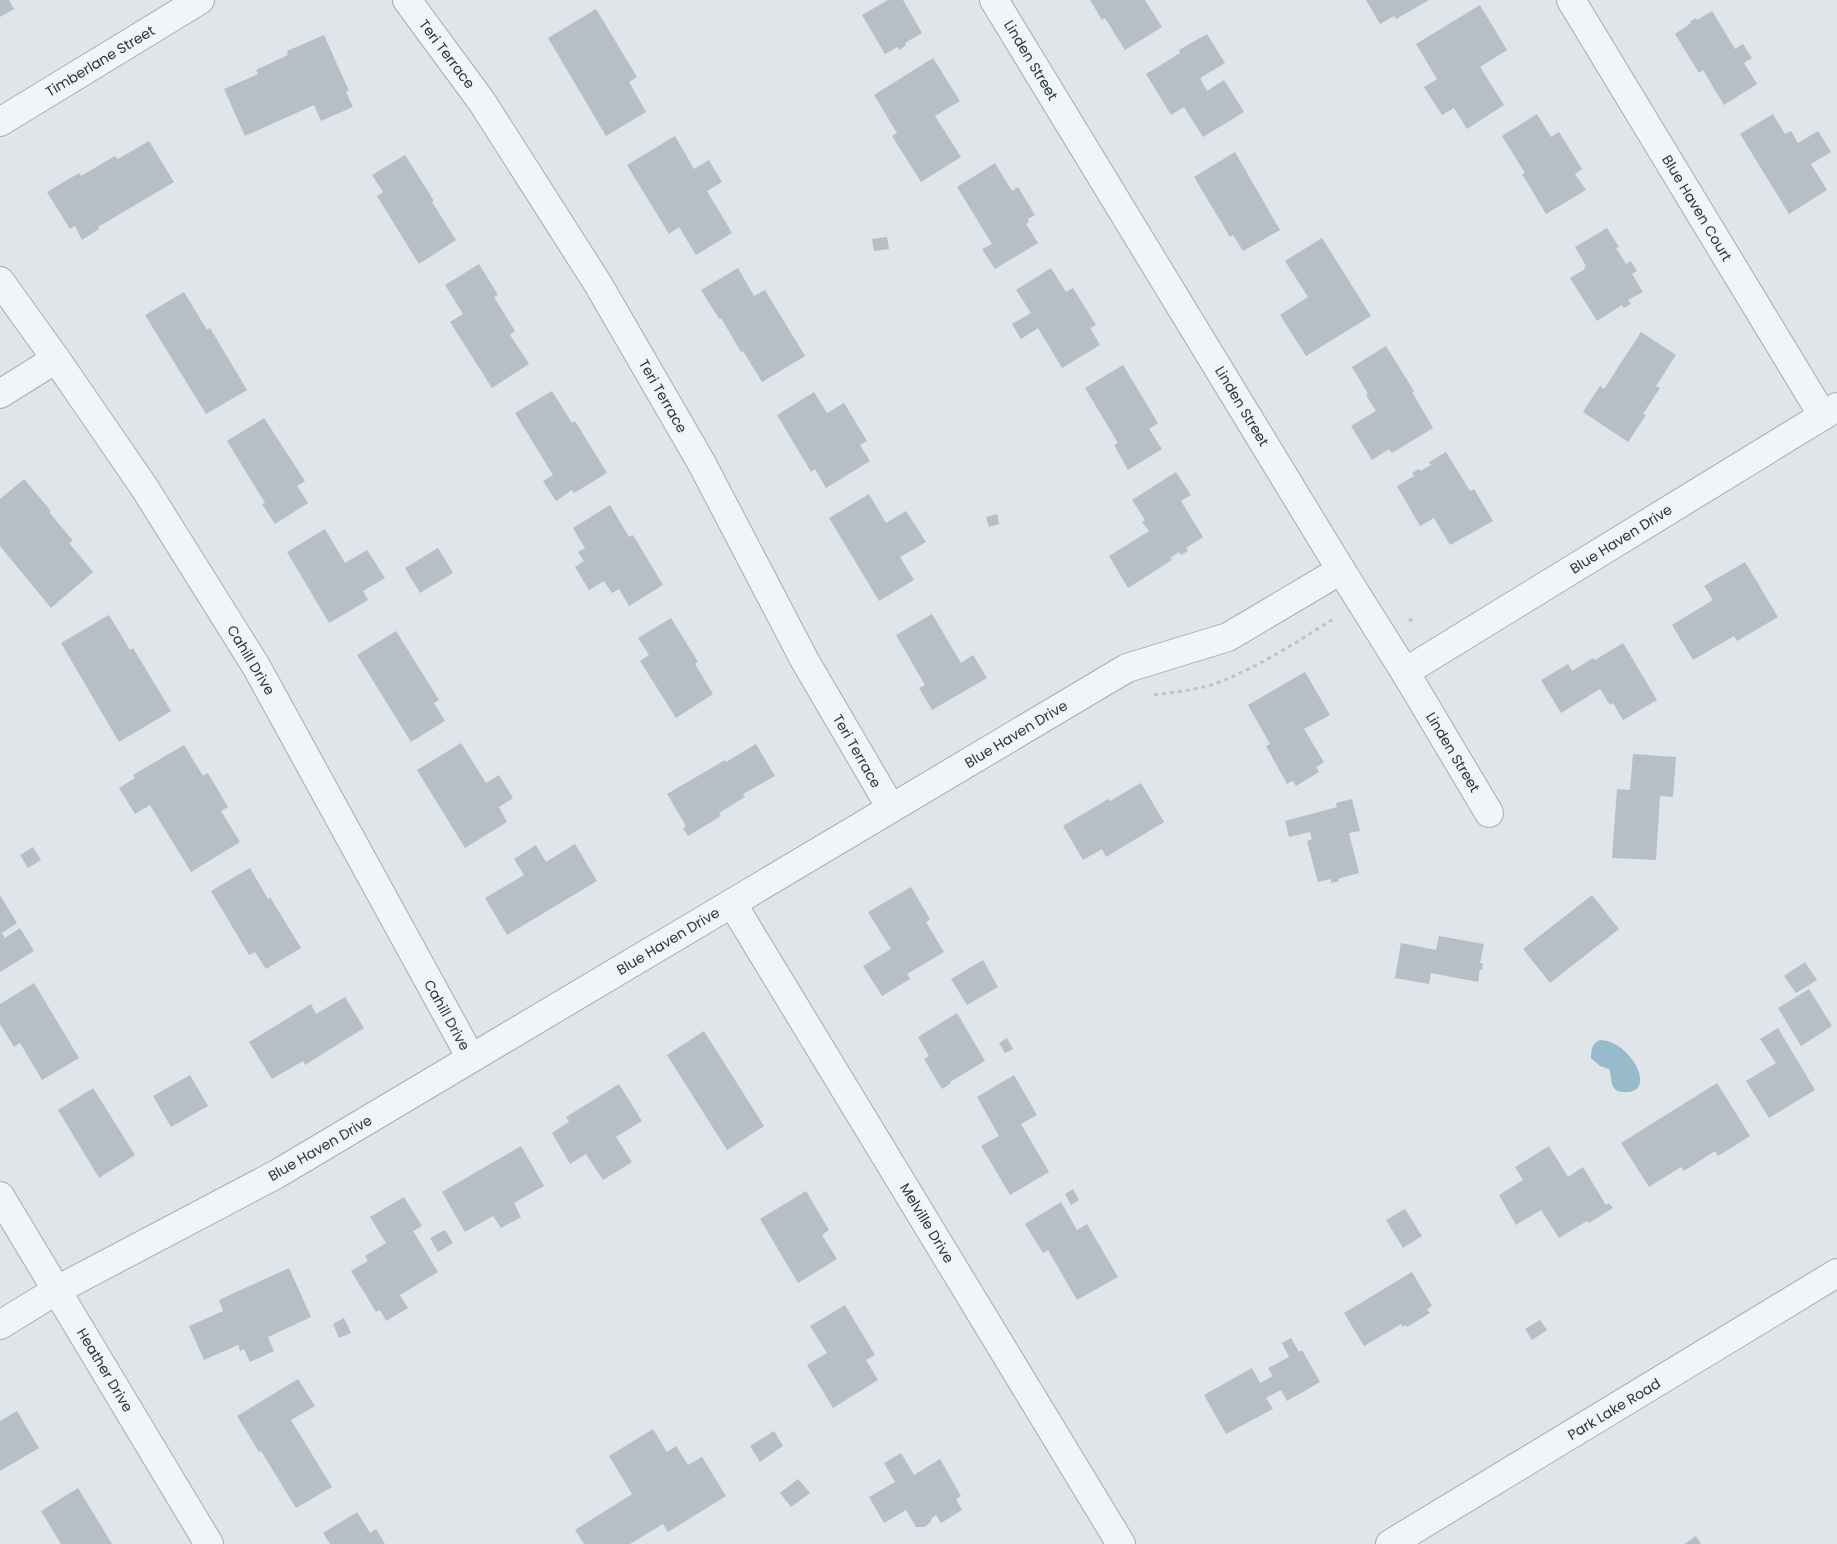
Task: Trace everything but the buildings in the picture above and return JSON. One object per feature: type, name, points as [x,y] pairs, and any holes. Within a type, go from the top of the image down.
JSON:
[{"type":"street","name":"Timberlane Street","points":[[0,122],[200,0]]},
{"type":"street","name":"Teri Terrace","points":[[407,0],[482,102],[598,284],[701,462],[805,661],[891,808]]},
{"type":"street","name":"Linden Street","points":[[994,0],[1405,672],[1489,813]]},
{"type":"street","name":"Blue Haven Court","points":[[1571,0],[1830,411]]},
{"type":"street","name":"Cahill Drive","points":[[0,281],[144,487],[256,666],[471,1058]]},
{"type":"street","points":[[0,394],[56,359]]},
{"type":"street","name":"Blue Haven Drive","points":[[1405,672],[1830,411]]},
{"type":"street","name":"Blue Haven Drive","points":[[0,1325],[57,1290],[277,1174],[1127,668],[1228,637],[1341,570]]},
{"type":"street","name":"Melville Drive","points":[[732,903],[1121,1544]]},
{"type":"street","name":"Heather Drive","points":[[0,1196],[209,1544]]},
{"type":"street","name":"Park Lake Road","points":[[1390,1544],[1837,1273]]},
{"type":"path","points":[[1154,695],[1191,690],[1217,683],[1289,646],[1340,615],[1403,624],[1415,617]]},
{"type":"water","points":[[1600,1040],[1612,1043],[1631,1057],[1640,1077],[1640,1085],[1635,1090],[1621,1092],[1616,1090],[1612,1084],[1609,1069],[1600,1066],[1591,1058],[1592,1047]]}]
